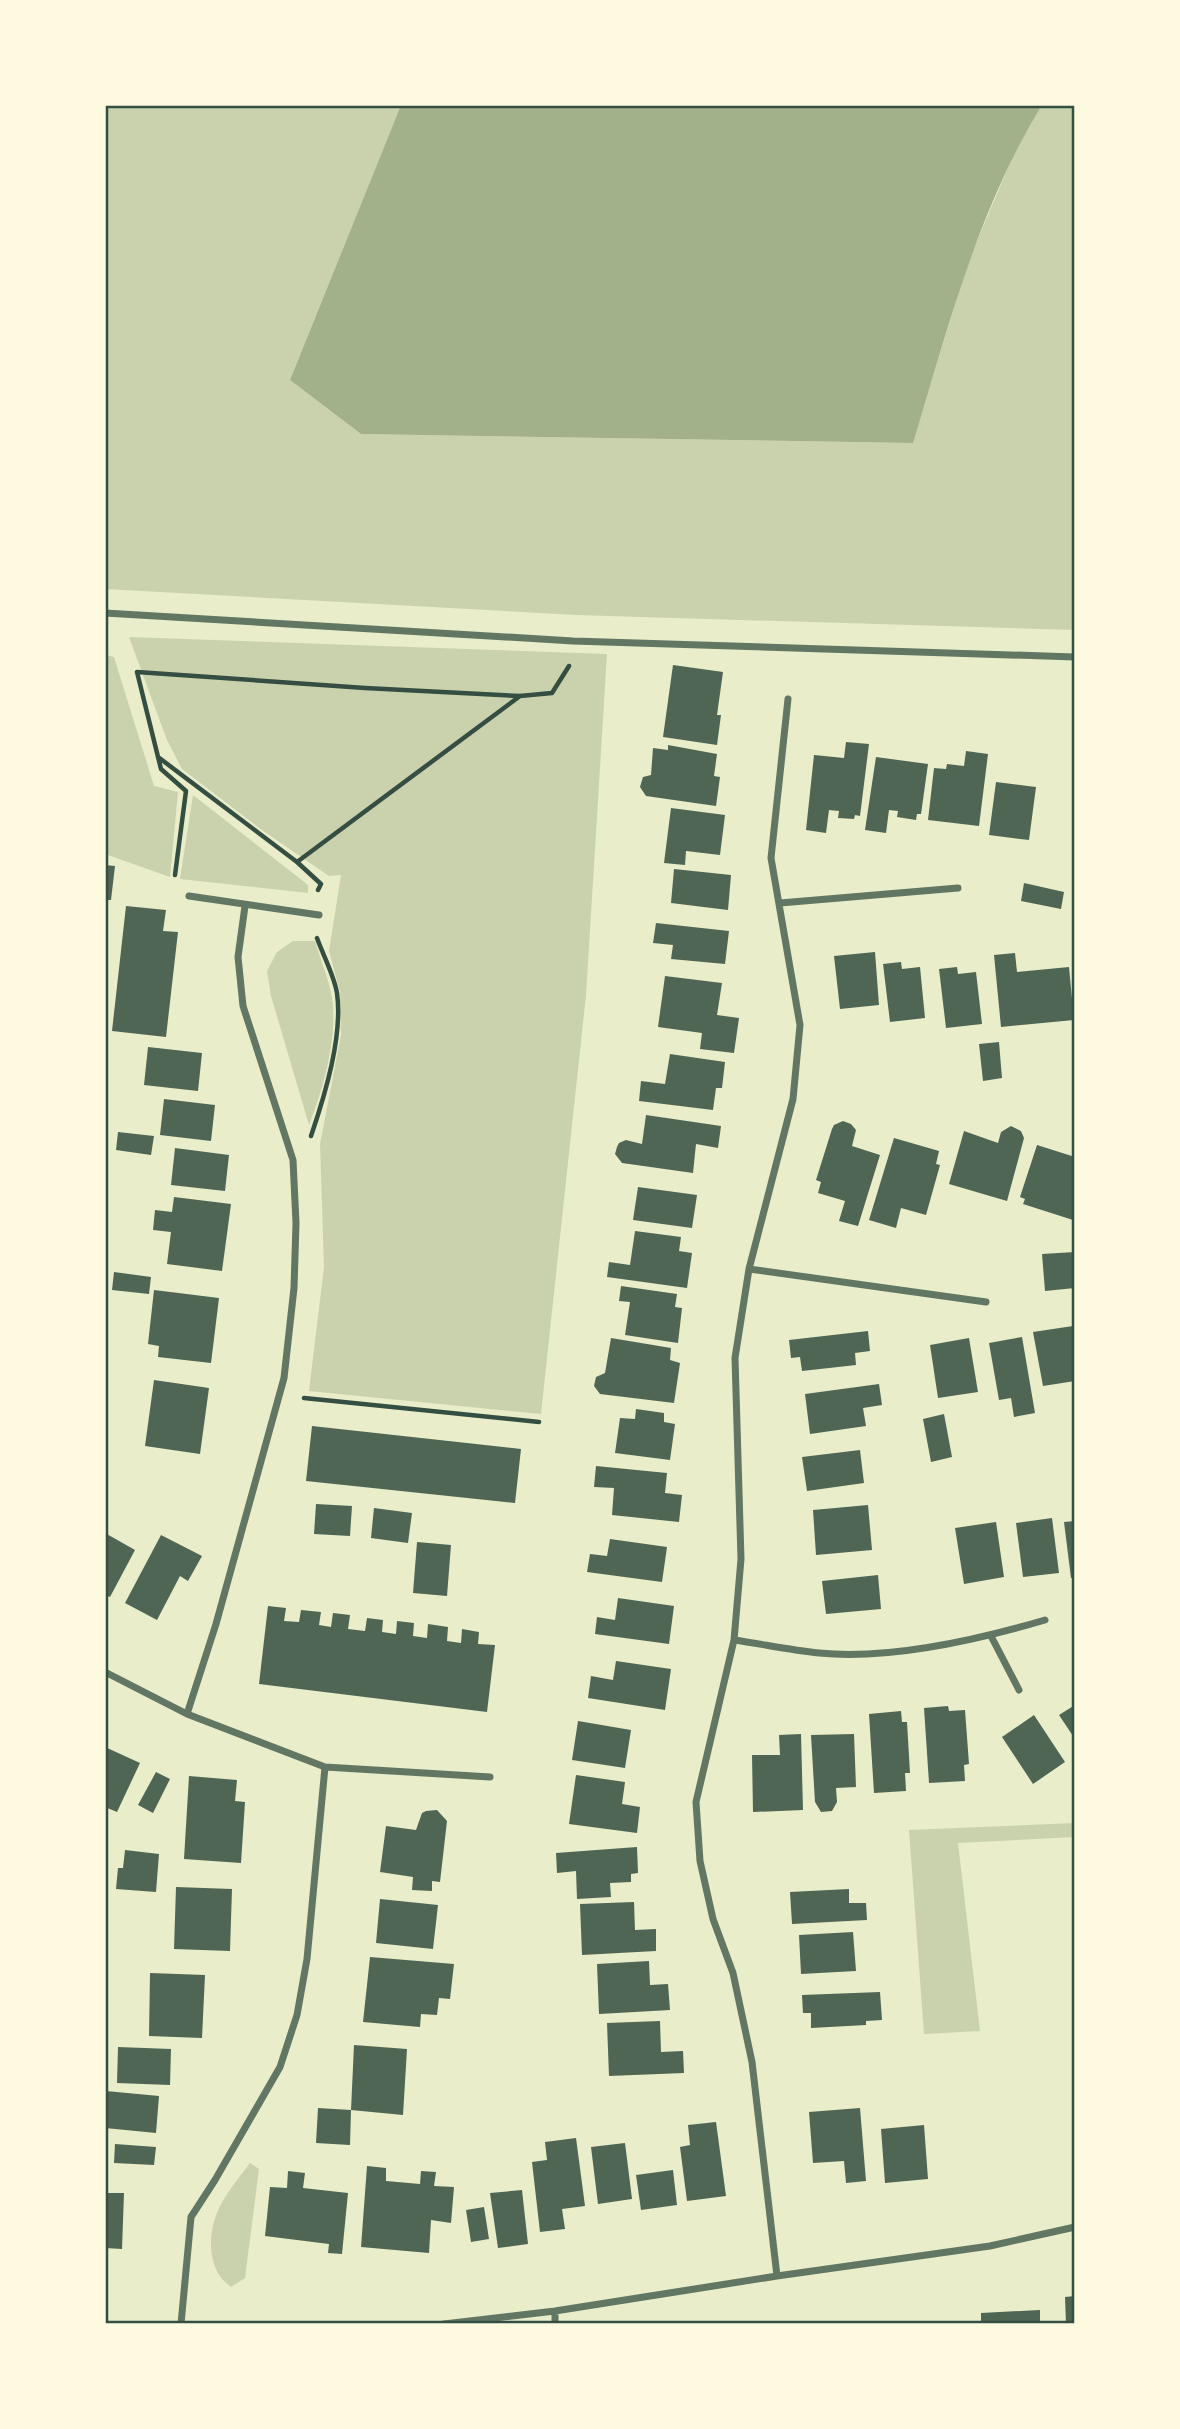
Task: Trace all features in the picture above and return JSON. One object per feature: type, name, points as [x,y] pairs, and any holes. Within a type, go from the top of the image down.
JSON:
[{"type":"street","points":[[105,613],[573,641],[1075,657]]},
{"type":"street","points":[[777,2276],[752,2062],[733,1973],[713,1919],[700,1861],[696,1802],[734,1640],[741,1559],[735,1358],[749,1269],[793,1099],[800,1025],[771,858],[788,699]]},
{"type":"street","points":[[780,903],[958,888]]},
{"type":"street","points":[[189,896],[318,915]]},
{"type":"street","points":[[187,1714],[216,1624],[284,1378],[294,1288],[296,1223],[293,1160],[243,1006],[238,957],[245,906]]},
{"type":"street","points":[[749,1269],[986,1302]]},
{"type":"street","points":[[734,1640],[821,1653],[885,1653],[991,1636],[1045,1620]]},
{"type":"street","points":[[991,1636],[1019,1690]]},
{"type":"street","points":[[105,1672],[187,1714],[325,1767],[490,1777]]},
{"type":"street","points":[[181,2324],[191,2217],[279,2067],[297,2015],[307,1959],[325,1767]]},
{"type":"street","points":[[444,2324],[555,2311],[990,2246],[1075,2227]]},
{"type":"street","points":[[555,2311],[555,2324]]},
{"type":"path","points":[[189,896],[173,894],[186,791],[160,769],[137,672],[520,696],[552,693],[569,667],[573,641]]},
{"type":"path","points":[[297,862],[520,696]]},
{"type":"path","points":[[157,756],[297,862],[321,884],[309,914],[337,993],[336,1034],[326,1094],[310,1139],[293,1160]]},
{"type":"path","points":[[278,1396],[539,1422]]},
{"type":"shaded area","points":[[105,105],[401,105],[290,380],[361,434],[912,443],[969,260],[1019,142],[1042,105],[1075,105],[1075,630],[576,615],[105,589]]},
{"type":"shaded area","points":[[401,105],[1042,105],[982,227],[952,313],[913,443],[361,434],[290,380]]},
{"type":"shaded area","points":[[129,637],[607,654],[586,995],[541,1414],[309,1391],[324,1267],[320,1144],[341,1035],[340,992],[329,951],[341,875],[329,876],[262,830],[182,769],[167,740]]},
{"type":"shaded area","points":[[105,655],[114,657],[154,786],[178,792],[170,877],[105,854]]},
{"type":"shaded area","points":[[193,795],[308,885],[308,893],[180,879]]},
{"type":"shaded area","points":[[293,941],[315,941],[332,998],[333,1029],[328,1063],[309,1125],[271,996],[267,971],[277,952]]},
{"type":"shaded area","points":[[1075,1823],[1075,1837],[958,1843],[980,2031],[924,2034],[909,1830]]},
{"type":"shaded area","points":[[250,2163],[259,2169],[245,2278],[231,2287],[223,2280],[214,2263],[212,2233],[217,2213],[224,2200]]},
{"type":"building","points":[[673,665],[723,672],[717,715],[721,715],[717,745],[663,737]]},
{"type":"building","points":[[846,742],[869,744],[860,816],[855,815],[854,819],[838,818],[839,811],[829,810],[826,833],[806,830],[814,755],[844,758]]},
{"type":"building","points":[[668,745],[717,754],[714,776],[720,777],[716,806],[646,796],[640,787],[643,777],[651,775],[653,748],[668,750]]},
{"type":"building","points":[[966,751],[988,754],[979,826],[928,820],[934,768],[946,769],[947,764],[964,766]]},
{"type":"building","points":[[876,757],[928,764],[921,814],[917,814],[916,820],[897,817],[898,811],[889,810],[886,833],[865,830]]},
{"type":"building","points":[[996,782],[1036,787],[1029,840],[989,835]]},
{"type":"building","points":[[671,808],[725,815],[720,855],[686,851],[685,865],[664,863]]},
{"type":"building","points":[[105,865],[115,866],[111,900],[105,900]]},
{"type":"building","points":[[674,869],[731,875],[728,910],[671,903]]},
{"type":"building","points":[[1024,883],[1064,892],[1061,909],[1021,901]]},
{"type":"building","points":[[126,906],[166,910],[163,931],[178,932],[166,1037],[112,1031]]},
{"type":"building","points":[[656,923],[729,931],[725,964],[671,959],[673,945],[653,943]]},
{"type":"building","points":[[875,952],[879,1005],[840,1009],[834,956]]},
{"type":"building","points":[[1015,953],[1017,972],[1069,967],[1074,1020],[1001,1027],[994,955]]},
{"type":"building","points":[[901,962],[902,969],[920,967],[925,1018],[890,1022],[883,964]]},
{"type":"building","points":[[957,967],[958,974],[976,972],[982,1024],[946,1028],[939,969]]},
{"type":"building","points":[[665,976],[722,983],[717,1015],[739,1018],[734,1053],[700,1049],[702,1033],[658,1027]]},
{"type":"building","points":[[999,1042],[1002,1078],[983,1081],[979,1044]]},
{"type":"building","points":[[148,1047],[202,1053],[198,1091],[144,1085]]},
{"type":"building","points":[[670,1054],[725,1062],[722,1088],[716,1088],[713,1110],[639,1101],[641,1081],[665,1084]]},
{"type":"building","points":[[164,1099],[215,1105],[211,1141],[160,1135]]},
{"type":"building","points":[[646,1115],[721,1126],[718,1148],[696,1144],[693,1173],[622,1163],[615,1154],[619,1143],[626,1140],[642,1144]]},
{"type":"building","points":[[843,1121],[856,1130],[852,1146],[880,1155],[858,1226],[839,1221],[845,1201],[818,1193],[821,1182],[816,1180],[832,1129]]},
{"type":"building","points":[[1011,1126],[1021,1131],[1024,1138],[1007,1201],[949,1184],[964,1131],[998,1143],[1001,1132]]},
{"type":"building","points":[[118,1132],[154,1136],[151,1155],[116,1150]]},
{"type":"building","points":[[894,1138],[939,1151],[936,1164],[940,1165],[926,1215],[901,1208],[896,1228],[869,1220]]},
{"type":"building","points":[[1037,1145],[1075,1157],[1073,1220],[1023,1204],[1025,1199],[1020,1197]]},
{"type":"building","points":[[175,1148],[229,1155],[225,1191],[171,1185]]},
{"type":"building","points":[[638,1187],[697,1195],[692,1228],[633,1220]]},
{"type":"building","points":[[174,1197],[231,1204],[222,1271],[167,1264],[171,1232],[153,1230],[155,1210],[172,1212]]},
{"type":"building","points":[[635,1231],[681,1237],[679,1251],[692,1253],[687,1288],[607,1277],[609,1262],[630,1265]]},
{"type":"building","points":[[1075,1252],[1075,1288],[1045,1291],[1042,1254]]},
{"type":"building","points":[[114,1272],[151,1277],[149,1294],[112,1290]]},
{"type":"building","points":[[621,1286],[677,1294],[675,1307],[682,1308],[678,1343],[625,1335],[630,1302],[619,1301]]},
{"type":"building","points":[[154,1290],[219,1298],[211,1363],[158,1357],[159,1346],[148,1344]]},
{"type":"building","points":[[1073,1326],[1075,1381],[1043,1386],[1033,1332]]},
{"type":"building","points":[[868,1331],[870,1351],[855,1353],[856,1365],[802,1371],[800,1357],[791,1358],[789,1340]]},
{"type":"building","points":[[1022,1337],[1035,1413],[1014,1417],[1011,1398],[999,1400],[989,1343]]},
{"type":"building","points":[[611,1338],[671,1348],[670,1360],[680,1363],[674,1403],[600,1394],[594,1386],[596,1377],[605,1373]]},
{"type":"building","points":[[969,1338],[978,1392],[938,1398],[930,1345]]},
{"type":"building","points":[[154,1380],[209,1388],[200,1454],[145,1446]]},
{"type":"building","points":[[879,1384],[882,1405],[863,1408],[866,1426],[810,1434],[805,1394]]},
{"type":"building","points":[[636,1409],[664,1413],[664,1422],[675,1424],[670,1460],[615,1453],[620,1418],[635,1419]]},
{"type":"building","points":[[944,1414],[952,1457],[931,1462],[923,1419]]},
{"type":"building","points":[[312,1426],[521,1449],[515,1503],[306,1481]]},
{"type":"building","points":[[860,1450],[864,1483],[807,1491],[802,1457]]},
{"type":"building","points":[[596,1466],[667,1473],[665,1493],[682,1495],[679,1522],[612,1515],[614,1488],[594,1487]]},
{"type":"building","points":[[316,1504],[352,1506],[350,1536],[314,1534]]},
{"type":"building","points":[[868,1505],[872,1550],[816,1555],[813,1510]]},
{"type":"building","points":[[374,1508],[412,1513],[408,1543],[371,1538]]},
{"type":"building","points":[[1052,1518],[1059,1573],[1023,1577],[1016,1523]]},
{"type":"building","points":[[1075,1521],[1075,1578],[1071,1578],[1064,1522]]},
{"type":"building","points":[[996,1522],[1004,1577],[964,1584],[955,1528]]},
{"type":"building","points":[[105,1533],[135,1550],[110,1597],[105,1595]]},
{"type":"building","points":[[161,1535],[202,1556],[188,1581],[180,1576],[157,1620],[125,1603]]},
{"type":"building","points":[[610,1539],[667,1547],[662,1582],[587,1572],[590,1554],[607,1556]]},
{"type":"building","points":[[417,1542],[451,1545],[447,1596],[413,1593]]},
{"type":"building","points":[[878,1575],[881,1609],[826,1614],[822,1581]]},
{"type":"building","points":[[618,1598],[674,1606],[669,1644],[595,1634],[597,1617],[615,1620]]},
{"type":"building","points":[[268,1606],[286,1608],[284,1621],[299,1622],[301,1610],[321,1612],[319,1625],[331,1627],[333,1613],[350,1615],[348,1629],[365,1631],[367,1618],[383,1620],[382,1632],[396,1634],[397,1621],[414,1623],[413,1636],[427,1638],[428,1624],[448,1627],[447,1641],[461,1643],[462,1629],[479,1632],[478,1644],[495,1645],[487,1712],[259,1684]]},
{"type":"building","points":[[616,1661],[671,1669],[665,1710],[588,1698],[591,1676],[613,1680]]},
{"type":"building","points":[[1075,1705],[1075,1739],[1059,1715]]},
{"type":"building","points":[[948,1706],[949,1711],[965,1710],[969,1764],[964,1765],[965,1781],[929,1783],[924,1708]]},
{"type":"building","points":[[901,1711],[902,1722],[907,1722],[910,1773],[905,1773],[906,1791],[874,1793],[869,1714]]},
{"type":"building","points":[[1034,1715],[1065,1762],[1033,1784],[1002,1737]]},
{"type":"building","points":[[578,1721],[631,1730],[625,1768],[572,1760]]},
{"type":"building","points":[[801,1734],[803,1810],[753,1812],[752,1755],[780,1755],[779,1735]]},
{"type":"building","points":[[854,1734],[856,1787],[836,1788],[837,1802],[832,1811],[821,1812],[815,1802],[811,1735]]},
{"type":"building","points":[[105,1747],[140,1763],[117,1812],[105,1807]]},
{"type":"building","points":[[156,1772],[170,1779],[153,1813],[138,1805]]},
{"type":"building","points":[[576,1775],[625,1782],[622,1804],[640,1807],[637,1833],[569,1824]]},
{"type":"building","points":[[189,1776],[237,1780],[235,1801],[245,1802],[241,1863],[184,1859]]},
{"type":"building","points":[[437,1810],[447,1821],[440,1882],[432,1881],[432,1891],[412,1890],[413,1877],[380,1872],[386,1826],[416,1830],[422,1813]]},
{"type":"building","points":[[637,1847],[638,1873],[631,1874],[631,1882],[610,1883],[611,1897],[577,1899],[576,1871],[557,1873],[556,1853]]},
{"type":"building","points":[[125,1850],[159,1854],[156,1892],[116,1889],[118,1868],[123,1868]]},
{"type":"building","points":[[176,1887],[232,1889],[230,1951],[174,1949]]},
{"type":"building","points":[[849,1889],[849,1903],[866,1903],[867,1920],[792,1924],[790,1892]]},
{"type":"building","points":[[380,1899],[438,1905],[433,1949],[376,1943]]},
{"type":"building","points":[[634,1902],[635,1930],[656,1929],[656,1951],[582,1955],[580,1904]]},
{"type":"building","points":[[853,1932],[856,1971],[801,1974],[799,1935]]},
{"type":"building","points":[[370,1957],[454,1964],[450,1999],[439,1998],[437,2015],[421,2014],[420,2027],[363,2022]]},
{"type":"building","points":[[649,1961],[650,1985],[668,1984],[670,2010],[599,2014],[597,1964]]},
{"type":"building","points":[[150,1973],[205,1975],[202,2038],[149,2036]]},
{"type":"building","points":[[880,1992],[882,2020],[866,2021],[866,2025],[811,2028],[811,2013],[803,2013],[802,1995]]},
{"type":"building","points":[[660,2021],[661,2052],[683,2051],[684,2073],[609,2076],[607,2023]]},
{"type":"building","points":[[354,2045],[407,2049],[403,2115],[351,2110]]},
{"type":"building","points":[[118,2047],[171,2049],[170,2085],[117,2083]]},
{"type":"building","points":[[106,2091],[159,2096],[156,2133],[105,2128]]},
{"type":"building","points":[[318,2108],[351,2110],[350,2145],[316,2143]]},
{"type":"building","points":[[860,2108],[866,2181],[846,2183],[844,2161],[813,2163],[809,2112]]},
{"type":"building","points":[[716,2122],[726,2196],[687,2201],[680,2147],[690,2145],[688,2125]]},
{"type":"building","points":[[924,2125],[928,2179],[885,2183],[881,2129]]},
{"type":"building","points":[[576,2138],[585,2206],[562,2209],[565,2229],[540,2232],[532,2162],[547,2160],[545,2142]]},
{"type":"building","points":[[625,2143],[632,2199],[598,2204],[591,2147]]},
{"type":"building","points":[[115,2144],[156,2147],[154,2165],[114,2163]]},
{"type":"building","points":[[367,2166],[386,2168],[386,2181],[420,2184],[421,2171],[436,2172],[434,2186],[454,2187],[451,2223],[431,2220],[429,2253],[361,2247]]},
{"type":"building","points":[[673,2170],[677,2205],[641,2210],[636,2175]]},
{"type":"building","points":[[288,2171],[305,2173],[303,2188],[348,2193],[342,2254],[328,2253],[329,2244],[265,2236],[270,2187],[287,2188]]},
{"type":"building","points":[[522,2190],[528,2244],[498,2248],[490,2193]]},
{"type":"building","points":[[105,2193],[124,2193],[122,2249],[105,2248]]},
{"type":"building","points":[[484,2207],[489,2239],[471,2242],[466,2210]]},
{"type":"building","points":[[1075,2296],[1075,2324],[1066,2324],[1065,2297]]},
{"type":"building","points":[[1040,2310],[1040,2324],[981,2324],[981,2313]]}]
